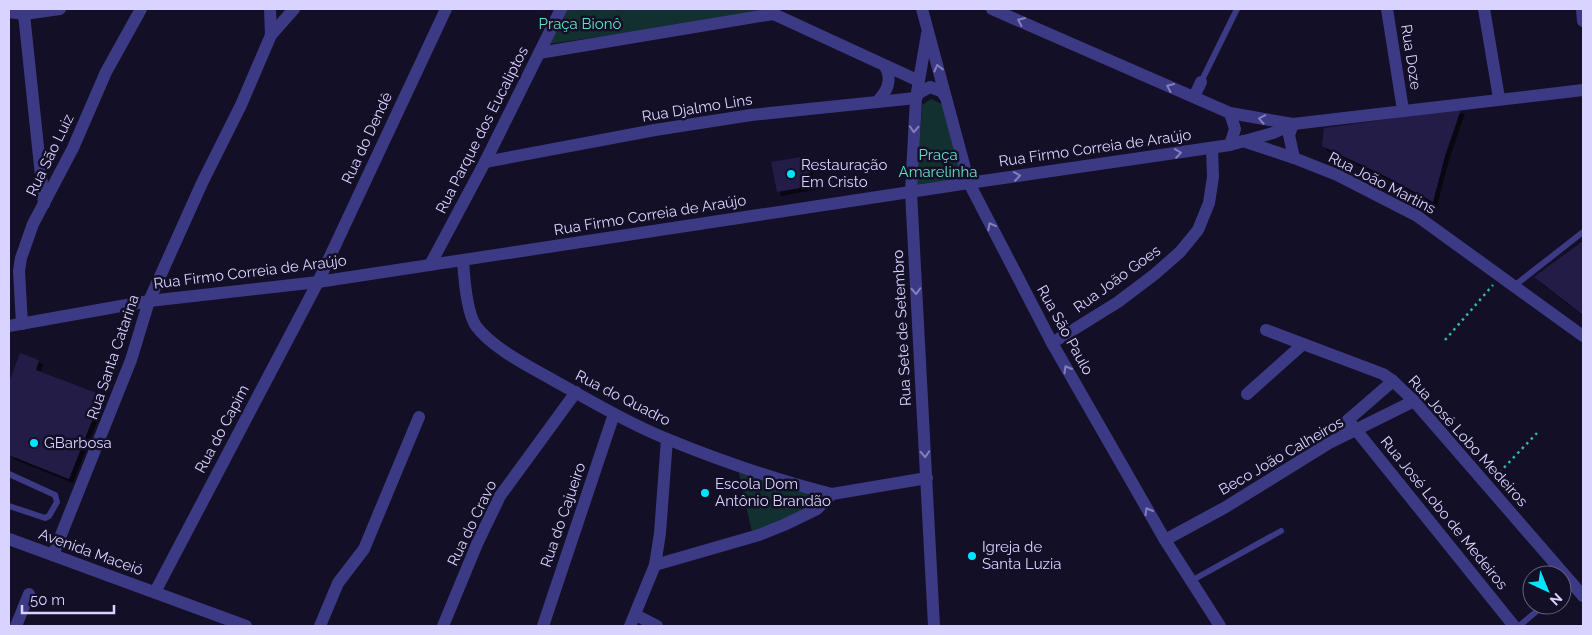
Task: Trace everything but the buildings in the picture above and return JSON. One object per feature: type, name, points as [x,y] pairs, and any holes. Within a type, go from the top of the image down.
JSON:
[{"type":"street","points":[[9,12],[24,14],[60,9]]},
{"type":"street","name":"Rua São Luiz","points":[[22,324],[19,271],[21,258],[33,224],[73,148],[106,72],[141,9]]},
{"type":"street","name":"Rua Santa Catarina","points":[[270,9],[271,35]]},
{"type":"street","name":"Rua Santa Catarina","points":[[53,555],[131,360],[149,301],[202,183],[241,105],[271,35],[294,9]]},
{"type":"street","name":"Rua do Dendê","points":[[318,282],[446,9]]},
{"type":"street","name":"Rua Parque dos Eucaliptos","points":[[430,265],[485,162],[560,9]]},
{"type":"street","name":"Rua São Paulo","points":[[922,9],[969,183],[1052,342],[1165,540],[1220,626]]},
{"type":"street","name":"Rua Doze","points":[[1387,9],[1403,110]]},
{"type":"street","points":[[1484,9],[1498,98]]},
{"type":"street","points":[[1582,9],[1583,21]]},
{"type":"street","name":"Rua Firmo Correia de Araújo","points":[[1000,10],[1230,113],[1293,124]]},
{"type":"street","points":[[539,53],[768,12],[919,81]]},
{"type":"street","points":[[24,14],[44,204]]},
{"type":"street","name":"Rua Sete de Setembro","points":[[928,29],[916,98],[911,192],[934,626]]},
{"type":"street","points":[[877,102],[887,91],[890,81],[885,66]]},
{"type":"street","points":[[1194,98],[1201,82]]},
{"type":"street","name":"Rua Djalmo Lins","points":[[485,162],[655,130],[741,117],[916,98],[919,93],[930,87],[941,91],[945,96]]},
{"type":"street","name":"Rua Firmo Correia de Araújo","points":[[9,326],[149,301],[318,282],[1212,148],[1273,133],[1293,124],[1498,98],[1583,90]]},
{"type":"street","points":[[1230,113],[1235,129],[1230,145]]},
{"type":"street","points":[[1293,124],[1289,135],[1294,158]]},
{"type":"street","name":"Rua João Martins","points":[[1243,141],[1294,158],[1337,176],[1417,216],[1583,336]]},
{"type":"street","name":"Rua João Goes","points":[[1052,342],[1118,302],[1155,274],[1180,252],[1192,238],[1198,230],[1209,203],[1213,177],[1212,148]]},
{"type":"street","name":"Rua do Quadro","points":[[463,260],[465,291],[475,325],[484,336],[518,360],[614,414],[667,439],[777,480],[832,494]]},
{"type":"street","name":"Rua do Capim","points":[[155,592],[318,282]]},
{"type":"street","name":"Rua José Lobo Medeiros","points":[[1266,330],[1383,374],[1393,381],[1414,401],[1487,486],[1550,565]]},
{"type":"street","points":[[1247,394],[1303,344]]},
{"type":"street","points":[[1331,442],[1348,420],[1393,381]]},
{"type":"street","name":"Rua do Cravo","points":[[443,626],[477,544],[500,496],[576,392]]},
{"type":"street","name":"Beco João Calheiros","points":[[1165,540],[1224,508],[1331,442],[1414,401]]},
{"type":"street","name":"Rua do Cajueiro","points":[[543,626],[614,414]]},
{"type":"street","points":[[320,626],[338,583],[364,549],[419,417]]},
{"type":"street","name":"Rua José Lobo de Medeiros","points":[[1348,420],[1514,626]]},
{"type":"street","points":[[657,626],[633,621],[655,565],[660,533],[667,439]]},
{"type":"street","points":[[655,565],[759,535],[784,525],[817,509],[832,494],[927,478]]},
{"type":"street","name":"Avenida Maceió","points":[[9,539],[243,626]]},
{"type":"street","name":"Rua José Lobo Medeiros","points":[[1572,589],[1583,596]]},
{"type":"street","points":[[16,626],[29,594]]},
{"type":"lane","points":[[1201,82],[1237,9]]},
{"type":"lane","points":[[1514,286],[1583,232]]},
{"type":"lane","points":[[9,474],[48,490],[55,495],[57,502],[49,516],[45,518],[9,507]]},
{"type":"lane","points":[[1191,581],[1282,531]]},
{"type":"lane","points":[[1519,626],[1532,615]]},
{"type":"path","points":[[1446,340],[1501,277]]},
{"type":"path","points":[[1487,486],[1537,433]]},
{"type":"green space","name":"Praça Bionô","points":[[567,9],[757,9],[764,13],[549,44]]},
{"type":"green space","name":"Praça Amarelinha","points":[[931,99],[944,105],[964,180],[917,187],[922,105]]},
{"type":"green space","points":[[738,469],[826,495],[819,505],[752,532]]},
{"type":"place","name":"Restauração Em Cristo","points":[[791,174]]},
{"type":"place","name":"GBarbosa","points":[[34,443]]},
{"type":"place","name":"Escola Dom Antônio Brandão","points":[[705,493]]},
{"type":"place","name":"Igreja de Santa Luzia","points":[[972,556]]}]
